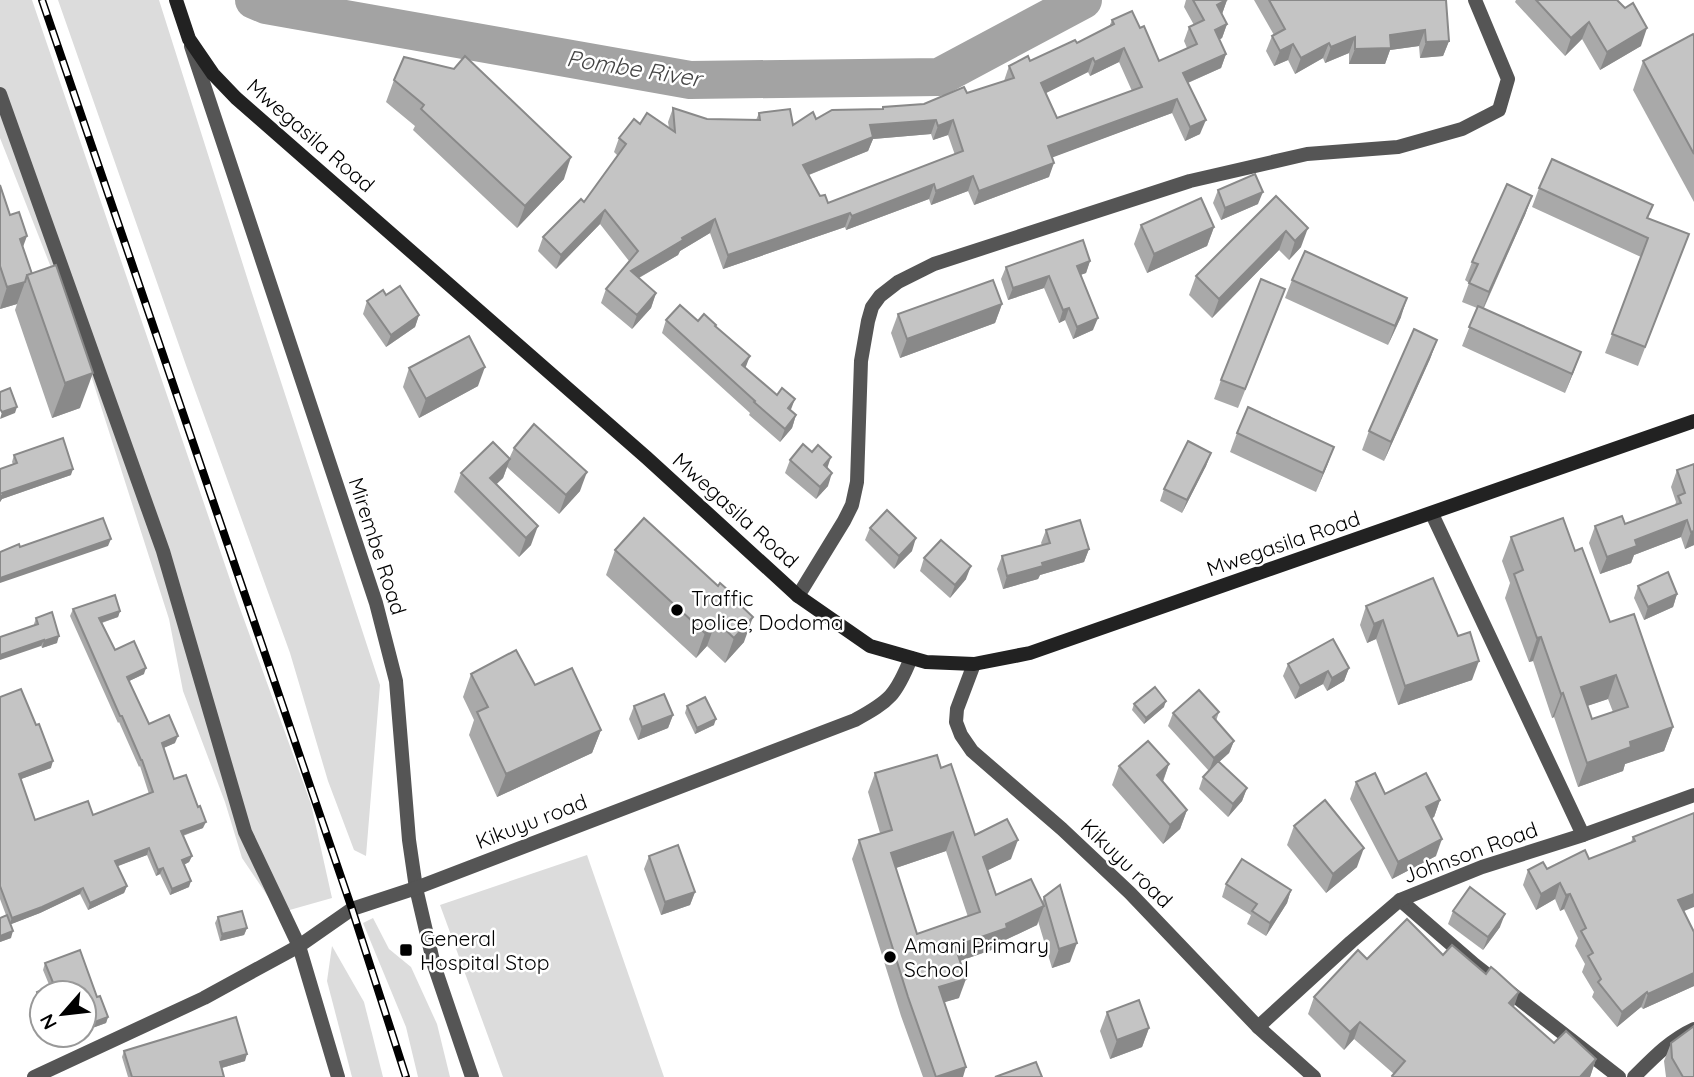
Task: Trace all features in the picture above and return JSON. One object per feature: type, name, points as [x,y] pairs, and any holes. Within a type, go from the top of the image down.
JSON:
[{"type":"street","points":[[798,596],[852,505],[858,482],[861,361],[872,307],[880,296],[898,282],[934,264],[1190,181],[1307,155],[1398,147],[1462,129],[1499,110],[1508,79],[1475,0]]},
{"type":"street","name":"Mwegasila Road","points":[[177,2],[189,39],[213,74],[236,98],[647,458],[798,596],[870,646],[911,658],[926,662],[974,664],[1030,653],[1694,421]]},
{"type":"street","name":"Mirembe Road","points":[[189,39],[376,603],[396,681],[409,839],[416,888],[434,965],[472,1077]]},
{"type":"street","points":[[0,94],[163,551],[245,832],[299,946],[338,1077]]},
{"type":"street","points":[[1432,514],[1583,835]]},
{"type":"street","name":"Kikuyu road","points":[[34,1077],[204,998],[299,946],[352,909],[416,888],[855,720],[881,706],[893,694],[911,658]]},
{"type":"street","name":"Kikuyu road","points":[[974,664],[957,709],[956,722],[972,751],[1062,829],[1130,893],[1258,1027],[1314,1077]]},
{"type":"street","name":"Johnson Road","points":[[1258,1027],[1400,900],[1482,867],[1583,835],[1694,795]]},
{"type":"street","points":[[1400,900],[1475,965],[1619,1077]]},
{"type":"street","points":[[1634,1077],[1657,1053],[1694,1029]]},
{"type":"shaded area","points":[[0,0],[32,0],[238,603],[311,804],[332,898],[279,913],[242,858],[225,802],[183,691],[169,619],[80,341],[0,138]]},
{"type":"shaded area","points":[[58,0],[159,0],[380,685],[366,856],[354,850],[328,781],[290,653]]},
{"type":"shaded area","points":[[587,855],[664,1077],[503,1077],[440,905]]},
{"type":"shaded area","points":[[373,918],[389,949],[411,967],[437,1024],[450,1077],[418,1077],[406,1027],[363,923]]},
{"type":"shaded area","points":[[332,946],[364,1002],[383,1077],[352,1077],[327,981]]},
{"type":"building","points":[[1193,0],[1226,0],[1217,5],[1227,24],[1215,30],[1226,54],[1183,73],[1206,120],[1190,127],[1177,99],[1048,146],[1054,163],[979,191],[973,176],[936,191],[934,184],[852,216],[850,213],[728,255],[715,219],[631,271],[656,293],[637,315],[606,289],[638,251],[605,210],[561,255],[543,237],[581,199],[584,202],[626,144],[619,138],[634,119],[640,124],[647,113],[675,132],[673,108],[707,119],[760,120],[759,113],[790,109],[793,125],[813,112],[816,119],[832,110],[883,109],[924,104],[964,87],[967,93],[1014,78],[1009,66],[1028,56],[1030,61],[1075,40],[1077,43],[1114,24],[1112,20],[1132,11],[1140,28],[1144,26],[1159,61],[1197,44],[1189,27],[1204,20]],"holes":[[[1124,48],[1142,87],[1057,118],[1041,83],[1093,58],[1095,62]],[[936,120],[938,126],[953,120],[963,151],[828,203],[825,195],[820,196],[803,165],[873,137],[870,125]]]},
{"type":"building","points":[[1269,0],[1446,0],[1449,41],[1426,42],[1425,30],[1390,35],[1391,48],[1355,49],[1355,37],[1331,47],[1329,43],[1301,58],[1293,44],[1280,51],[1272,36],[1285,29]]},
{"type":"building","points":[[1536,0],[1617,0],[1625,8],[1633,3],[1647,28],[1607,52],[1589,22],[1571,38]]},
{"type":"building","points":[[1693,34],[1694,36],[1694,154],[1643,61]]},
{"type":"building","points":[[465,56],[571,157],[525,206],[421,109],[424,105],[394,80],[404,57],[454,69]]},
{"type":"building","points":[[1552,159],[1653,205],[1647,218],[1689,234],[1645,347],[1612,334],[1648,238],[1539,188]]},
{"type":"building","points":[[1255,174],[1263,192],[1225,208],[1218,190]]},
{"type":"building","points":[[1507,184],[1532,196],[1489,292],[1469,283],[1478,264],[1472,262]]},
{"type":"building","points":[[0,185],[10,215],[19,212],[27,236],[20,239],[32,274],[27,275],[25,282],[7,287],[0,266]]},
{"type":"building","points":[[1276,196],[1308,228],[1295,241],[1286,231],[1219,299],[1196,276]]},
{"type":"building","points":[[1201,198],[1214,227],[1154,254],[1141,225]]},
{"type":"building","points":[[1083,240],[1090,261],[1077,266],[1098,318],[1077,327],[1069,308],[1063,310],[1049,276],[1013,288],[1006,267]]},
{"type":"building","points":[[1305,251],[1407,298],[1395,326],[1292,280]]},
{"type":"building","points":[[56,265],[93,373],[65,383],[27,275]]},
{"type":"building","points":[[1261,279],[1285,289],[1245,389],[1221,380]]},
{"type":"building","points":[[993,280],[1002,304],[907,339],[898,314]]},
{"type":"building","points":[[400,286],[419,315],[391,335],[367,301],[383,290],[386,295]]},
{"type":"building","points":[[680,305],[698,321],[704,314],[750,356],[742,365],[777,395],[782,388],[795,399],[788,408],[796,415],[785,429],[666,320]]},
{"type":"building","points":[[1478,306],[1581,352],[1572,374],[1469,327]]},
{"type":"building","points":[[1414,329],[1437,340],[1391,442],[1369,431]]},
{"type":"building","points":[[469,336],[485,367],[426,399],[409,368]]},
{"type":"building","points":[[10,388],[17,407],[2,412],[0,392]]},
{"type":"building","points":[[1248,407],[1334,447],[1323,473],[1237,433]]},
{"type":"building","points":[[534,424],[587,472],[566,495],[514,448]]},
{"type":"building","points":[[63,438],[73,469],[2,493],[0,497],[0,469],[17,463],[14,455]]},
{"type":"building","points":[[1188,441],[1211,453],[1187,500],[1164,489]]},
{"type":"building","points":[[493,442],[510,459],[490,478],[538,526],[526,538],[461,473]]},
{"type":"building","points":[[803,444],[812,452],[818,445],[831,457],[824,465],[832,473],[820,487],[790,460]]},
{"type":"building","points":[[1694,464],[1694,531],[1691,532],[1687,520],[1635,540],[1637,546],[1607,557],[1595,526],[1622,516],[1625,524],[1681,503],[1678,496],[1685,493],[1677,470]]},
{"type":"building","points":[[887,510],[916,538],[899,556],[870,528]]},
{"type":"building","points":[[103,518],[111,539],[0,578],[0,552]]},
{"type":"building","points":[[644,518],[718,586],[720,583],[736,597],[734,599],[753,617],[734,638],[716,621],[705,633],[615,550]]},
{"type":"building","points":[[1563,518],[1575,551],[1582,548],[1610,622],[1634,614],[1673,727],[1630,742],[1631,747],[1587,763],[1563,693],[1561,694],[1541,637],[1537,638],[1514,574],[1523,570],[1511,537]],"holes":[[[1616,675],[1628,707],[1592,719],[1581,687]]]},
{"type":"building","points":[[1080,520],[1089,549],[1007,576],[1002,556],[1050,543],[1046,530]]},
{"type":"building","points":[[941,540],[971,566],[955,585],[924,558]]},
{"type":"building","points":[[1668,572],[1677,594],[1648,607],[1638,586]]},
{"type":"building","points":[[1433,578],[1458,636],[1470,632],[1479,661],[1405,686],[1383,620],[1374,624],[1366,606]]},
{"type":"building","points":[[115,595],[120,611],[99,618],[115,650],[134,641],[146,668],[127,677],[149,724],[169,715],[178,736],[162,743],[174,779],[186,775],[206,822],[181,831],[192,856],[182,860],[191,881],[172,889],[163,868],[158,870],[149,848],[115,861],[127,886],[90,903],[83,888],[12,918],[0,886],[0,697],[21,689],[36,725],[39,724],[53,761],[19,774],[35,820],[88,801],[93,815],[153,792],[142,760],[73,609]]},
{"type":"building","points":[[52,612],[59,636],[0,655],[0,637],[38,624],[36,618]]},
{"type":"building","points":[[1333,639],[1349,668],[1332,678],[1328,671],[1300,686],[1288,664]]},
{"type":"building","points":[[516,650],[535,685],[572,668],[601,730],[506,774],[477,712],[488,707],[471,674]]},
{"type":"building","points":[[1155,687],[1166,701],[1146,718],[1134,704]]},
{"type":"building","points":[[1199,690],[1219,712],[1213,717],[1234,741],[1214,758],[1173,713]]},
{"type":"building","points":[[664,694],[673,715],[642,727],[634,706]]},
{"type":"building","points":[[705,697],[716,719],[697,728],[687,706]]},
{"type":"building","points":[[1148,741],[1169,764],[1157,775],[1187,810],[1170,825],[1119,766]]},
{"type":"building","points":[[937,755],[941,768],[951,764],[975,835],[1007,819],[1018,840],[983,857],[996,895],[1031,879],[1044,906],[1006,924],[1007,928],[955,946],[966,979],[939,987],[966,1067],[936,1077],[859,840],[892,830],[875,773]],"holes":[[[953,832],[980,912],[917,934],[891,853]]]},
{"type":"building","points":[[1218,761],[1247,788],[1233,804],[1203,777]]},
{"type":"building","points":[[1375,773],[1385,794],[1426,773],[1440,800],[1426,807],[1442,839],[1398,862],[1356,782]]},
{"type":"building","points":[[1325,800],[1364,848],[1333,874],[1294,826]]},
{"type":"building","points":[[1694,813],[1694,894],[1678,900],[1694,932],[1694,973],[1648,994],[1647,992],[1622,1012],[1598,982],[1601,979],[1588,956],[1593,953],[1581,931],[1586,928],[1570,894],[1566,895],[1560,883],[1541,894],[1528,870],[1543,862],[1547,869],[1585,850],[1589,859],[1635,841],[1633,837]]},
{"type":"building","points":[[678,845],[695,892],[665,902],[649,856]]},
{"type":"building","points":[[1242,859],[1291,890],[1270,923],[1252,911],[1257,904],[1226,884]]},
{"type":"building","points":[[1060,885],[1077,943],[1059,949],[1044,897]]},
{"type":"building","points":[[1470,887],[1505,914],[1488,937],[1453,911]]},
{"type":"building","points":[[242,911],[247,928],[222,934],[218,917]]},
{"type":"building","points":[[7,915],[13,931],[0,936],[0,918]]},
{"type":"building","points":[[1407,919],[1443,955],[1452,945],[1486,974],[1491,967],[1496,971],[1519,992],[1509,1003],[1554,1043],[1566,1031],[1596,1059],[1580,1077],[1393,1077],[1405,1061],[1360,1022],[1350,1032],[1314,997],[1358,950],[1367,959]]},
{"type":"building","points":[[80,950],[90,979],[52,979],[45,963]]},
{"type":"building","points":[[100,996],[108,1017],[98,1021],[98,997]]},
{"type":"building","points":[[1139,1000],[1149,1028],[1117,1040],[1107,1012]]},
{"type":"building","points":[[236,1017],[247,1054],[220,1062],[224,1077],[132,1077],[124,1051]]},
{"type":"building","points":[[1694,1026],[1694,1077],[1683,1077],[1672,1058],[1671,1043]]},
{"type":"building","points":[[1036,1062],[1042,1077],[995,1077]]},
{"type":"waterway","name":"Pombe River","points":[[254,0],[266,5],[690,80],[939,77],[1083,0]]},
{"type":"railway","points":[[42,0],[352,909],[406,1077]]},
{"type":"place","name":"Traffic police, Dodoma","points":[[677,610]]},
{"type":"place","name":"General Hospital Stop","points":[[406,950]]},
{"type":"place","name":"Amani Primary School","points":[[890,957]]}]
